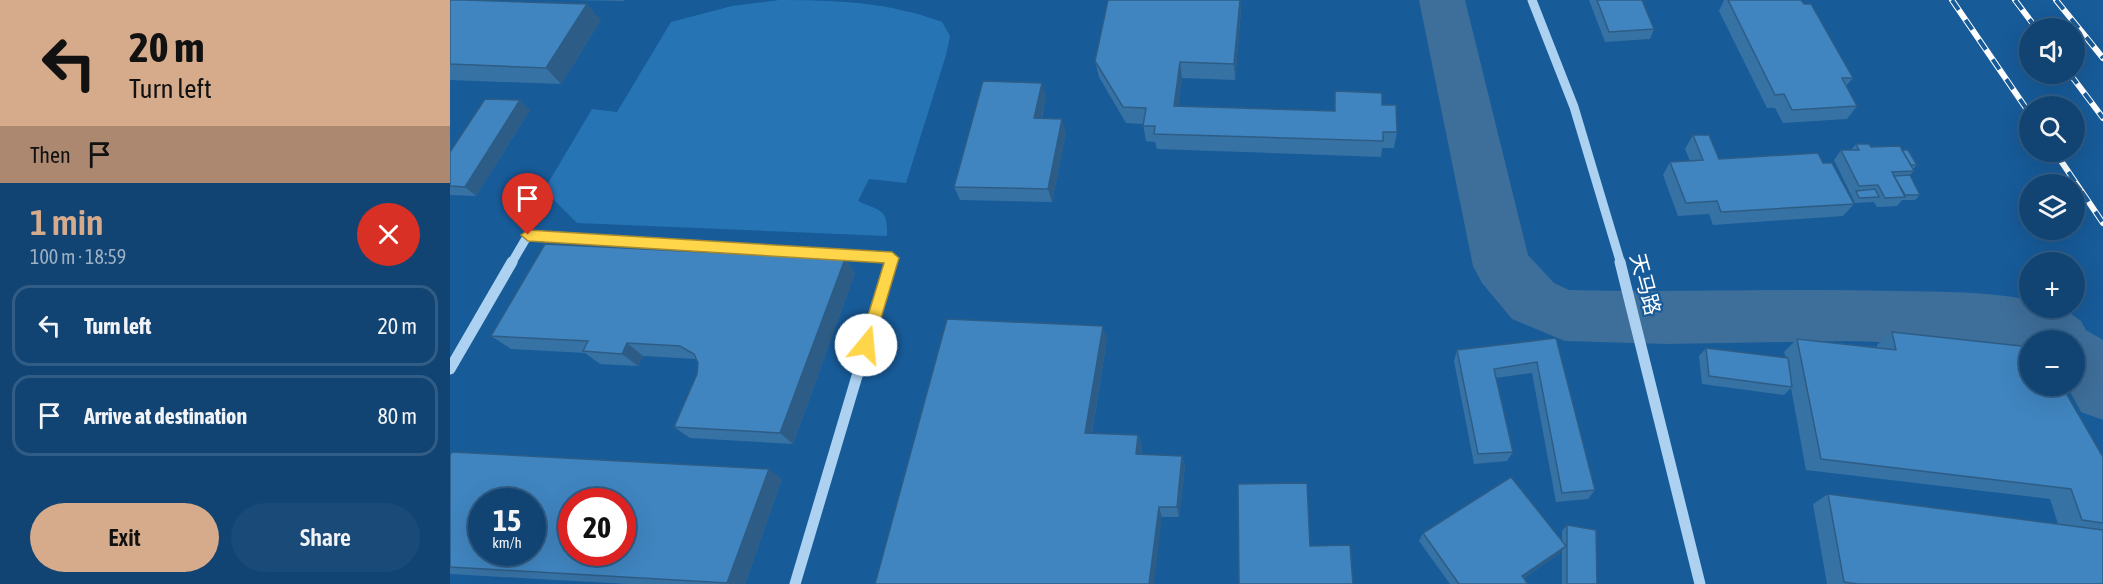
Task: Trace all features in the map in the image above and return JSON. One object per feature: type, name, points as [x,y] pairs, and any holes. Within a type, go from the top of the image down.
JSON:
[{"type":"street","name":"天马路","points":[[1532,0],[1574,107],[1624,275],[1700,584]]},
{"type":"street","points":[[450,369],[528,235],[892,258],[795,584]]},
{"type":"shaded area","points":[[779,0],[862,3],[902,10],[942,22],[950,36],[906,183],[869,179],[858,201],[877,209],[884,215],[887,236],[577,223],[544,190],[592,109],[617,112],[671,22],[732,6]]},
{"type":"building","points":[[450,0],[587,4],[546,68],[450,64]]},
{"type":"building","points":[[1108,0],[1240,0],[1234,64],[1180,62],[1174,106],[1335,111],[1335,91],[1382,93],[1382,105],[1396,105],[1397,132],[1383,132],[1383,141],[1154,134],[1155,126],[1143,126],[1146,108],[1123,107],[1095,61]]},
{"type":"building","points":[[1597,0],[1642,0],[1654,29],[1609,32]]},
{"type":"building","points":[[1728,0],[1801,0],[1804,4],[1811,4],[1853,78],[1842,78],[1857,106],[1792,110],[1784,94],[1775,95]]},
{"type":"building","points":[[983,81],[1042,83],[1034,118],[1062,119],[1048,189],[954,187]]},
{"type":"building","points":[[485,99],[520,100],[465,187],[450,186],[450,152]]},
{"type":"building","points":[[1693,135],[1709,135],[1719,159],[1818,153],[1823,163],[1832,163],[1854,204],[1721,212],[1717,201],[1686,203],[1670,162],[1703,160]]},
{"type":"building","points":[[1856,144],[1869,144],[1871,147],[1900,146],[1914,171],[1892,172],[1905,197],[1885,198],[1878,185],[1859,186],[1841,150],[1859,150]]},
{"type":"building","points":[[1902,150],[1908,150],[1917,165],[1911,165]]},
{"type":"building","points":[[1910,175],[1920,195],[1905,195],[1894,176]]},
{"type":"building","points":[[1875,189],[1879,197],[1859,198],[1856,191]]},
{"type":"building","points":[[545,244],[845,259],[780,433],[674,427],[697,374],[698,363],[694,354],[680,346],[627,343],[622,354],[583,351],[588,341],[491,336]]},
{"type":"building","points":[[947,319],[1103,326],[1085,433],[1138,435],[1136,454],[1182,456],[1177,507],[1159,507],[1149,584],[875,584]]},
{"type":"building","points":[[1892,332],[2019,346],[2019,396],[2068,396],[2103,457],[2103,523],[2082,520],[2071,489],[1821,459],[1797,339],[1896,350]]},
{"type":"building","points":[[1556,338],[1595,490],[1562,493],[1537,362],[1494,369],[1513,452],[1478,454],[1457,350]]},
{"type":"building","points":[[1706,348],[1788,358],[1792,387],[1709,376]]},
{"type":"building","points":[[452,452],[769,469],[727,583],[450,567],[450,455]]},
{"type":"building","points":[[1511,477],[1566,546],[1522,576],[1528,584],[1459,584],[1423,533]]},
{"type":"building","points":[[1307,483],[1310,546],[1350,545],[1353,584],[1239,584],[1238,484]]},
{"type":"building","points":[[1828,494],[2103,530],[2103,584],[1858,584],[1844,582]]},
{"type":"building","points":[[1567,525],[1596,530],[1597,584],[1567,584]]},
{"type":"waterway","points":[[1442,0],[1502,266],[1533,301],[1565,315],[1667,318],[1847,315],[2002,320],[2047,330]]},
{"type":"waterway","points":[[2085,362],[2103,392]]},
{"type":"railway","points":[[1952,0],[2019,98]]},
{"type":"railway","points":[[2015,0],[2028,18]]},
{"type":"railway","points":[[2056,0],[2103,58]]},
{"type":"railway","points":[[2078,84],[2103,118]]},
{"type":"railway","points":[[2062,162],[2103,223]]},
{"type":"route","points":[[528,235],[892,258],[866,345]]}]
